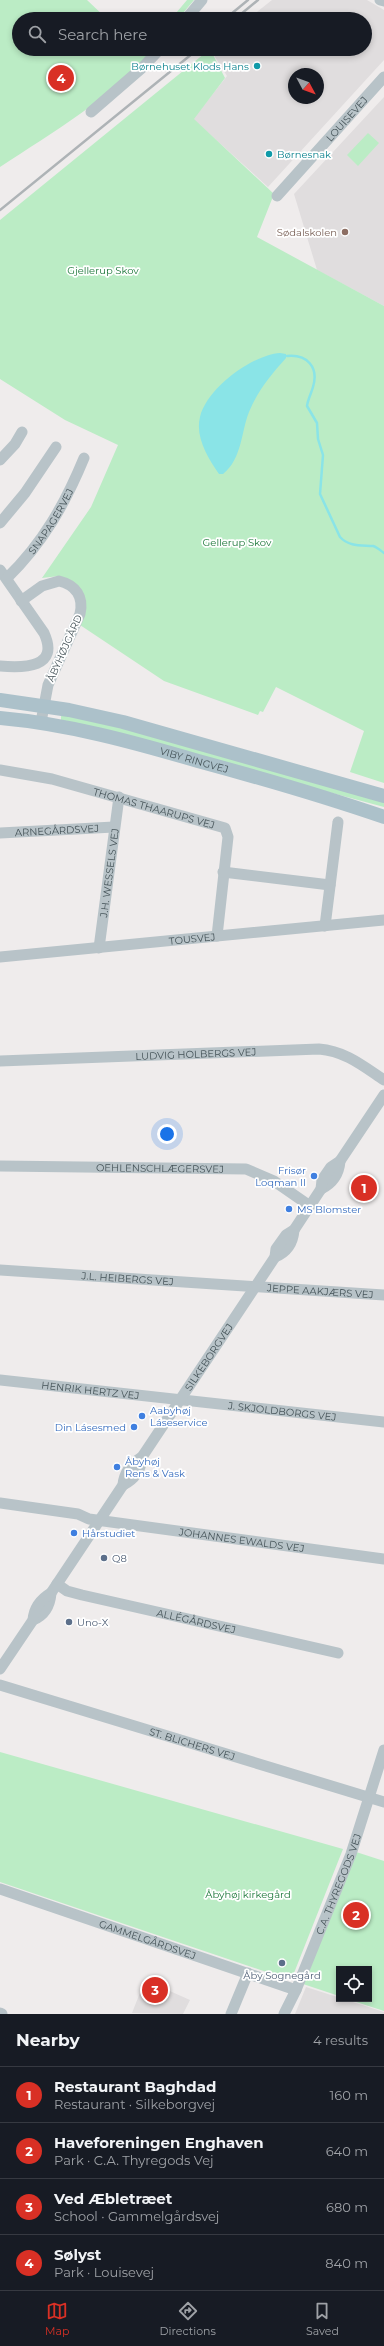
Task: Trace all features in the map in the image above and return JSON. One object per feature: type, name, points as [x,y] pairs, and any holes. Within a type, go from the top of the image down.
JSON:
[{"type":"main road","name":"VIBY RINGVEJ","points":[[0,700],[44,706],[138,726],[384,796]]},
{"type":"main road","name":"VIBY RINGVEJ","points":[[0,718],[41,722],[154,748],[291,787],[384,817]]},
{"type":"street","points":[[192,12],[202,0]]},
{"type":"street","points":[[380,0],[384,1]]},
{"type":"street","points":[[91,112],[143,67],[153,56]]},
{"type":"street","name":"LOUISEVEJ","points":[[277,196],[384,77]]},
{"type":"street","points":[[0,460],[15,444],[22,432]]},
{"type":"street","points":[[0,523],[25,493],[56,447]]},
{"type":"street","name":"SNAPAGERVEJ","points":[[4,574],[26,559],[55,520],[70,491],[84,458]]},
{"type":"street","name":"ÅBYHØJGÅRD","points":[[0,666],[25,668],[43,660],[48,651],[49,643],[44,632],[21,601],[4,574]]},
{"type":"street","name":"ÅBYHØJGÅRD","points":[[21,601],[42,586],[59,581],[66,583],[76,590],[82,601],[80,614],[48,686],[41,722]]},
{"type":"street","name":"THOMAS THAARUPS VEJ","points":[[0,770],[52,779],[225,828],[228,837],[217,936]]},
{"type":"street","name":"J.H. WESSELS VEJ","points":[[99,948],[119,797]]},
{"type":"street","points":[[325,926],[338,822]]},
{"type":"street","name":"ARNEGÅRDSVEJ","points":[[0,833],[114,826]]},
{"type":"street","points":[[223,872],[330,885]]},
{"type":"street","name":"TOUSVEJ","points":[[0,957],[384,920]]},
{"type":"street","name":"LUDVIG HOLBERGS VEJ","points":[[0,1061],[327,1050],[348,1056],[384,1080]]},
{"type":"street","name":"SILKEBORGVEJ","points":[[0,1669],[33,1620],[41,1616],[50,1603],[54,1588],[123,1485],[131,1481],[141,1467],[142,1457],[275,1257],[284,1254],[291,1243],[294,1230],[321,1189],[322,1180],[331,1166],[340,1162],[384,1095]]},
{"type":"street","name":"OEHLENSCHLÆGERSVEJ","points":[[0,1166],[246,1169],[274,1181],[310,1206]]},
{"type":"street","name":"J.L. HEIBERGS VEJ","points":[[0,1270],[256,1287]]},
{"type":"street","name":"JEPPE AAKJÆRS VEJ","points":[[256,1287],[384,1295]]},
{"type":"street","name":"HENRIK HERTZ VEJ","points":[[0,1380],[180,1399]]},
{"type":"street","name":"J. SKJOLDBORGS VEJ","points":[[180,1399],[384,1422]]},
{"type":"street","name":"JOHANNES EWALDS VEJ","points":[[0,1503],[78,1514],[99,1520],[384,1559]]},
{"type":"street","name":"ALLÉGÅRDSVEJ","points":[[54,1588],[338,1653]]},
{"type":"street","name":"ST. BLICHERS VEJ","points":[[0,1685],[384,1802]]},
{"type":"street","name":"C.A. THYREGODS VEJ","points":[[284,2014],[296,1990],[351,1854],[384,1750]]},
{"type":"street","name":"GAMMELGÅRDSVEJ","points":[[0,1889],[296,1990]]},
{"type":"street","points":[[231,2014],[248,1973]]},
{"type":"shaded area","points":[[272,0],[367,0],[384,10],[384,60],[268,187],[193,119],[227,76],[214,56],[372,56],[372,12],[257,12]]},
{"type":"shaded area","name":"Sødalskolen","points":[[384,97],[384,306],[317,270],[294,194]]},
{"type":"shaded area","points":[[145,1980],[190,2000],[183,2014],[132,2013]]},
{"type":"shaded area","points":[[306,1987],[336,1997],[336,2002],[353,2002],[384,2012],[384,2014],[295,2014]]},
{"type":"green space","points":[[0,0],[87,0],[100,12],[12,12],[12,56],[147,56],[137,67],[101,99],[0,167]]},
{"type":"green space","points":[[187,0],[194,0],[184,12],[177,12]]},
{"type":"green space","name":"Gjellerup Skov","points":[[201,56],[214,56],[225,78],[194,119],[274,194],[257,237],[384,306],[384,783],[350,772],[364,731],[276,687],[263,712],[260,711],[258,715],[164,681],[80,625],[86,607],[59,576],[42,578],[91,507],[118,445],[65,420],[0,379],[0,220]]},
{"type":"green space","points":[[368,133],[379,143],[358,166],[347,155]]},
{"type":"green space","points":[[61,714],[96,721],[384,801],[384,807],[61,720]]},
{"type":"green space","name":"Åbyhøj kirkegård","points":[[0,1752],[343,1849],[294,1973],[284,1978],[0,1882]]},
{"type":"green space","points":[[353,1851],[384,1861],[384,2011],[356,2002],[372,2002],[372,1966],[336,1966],[336,1995],[300,1983]]},
{"type":"water","points":[[280,353],[286,354],[286,358],[265,383],[256,397],[246,420],[240,445],[234,461],[223,474],[219,474],[207,454],[199,432],[200,417],[204,406],[221,385],[244,366],[269,355]]},
{"type":"waterway","points":[[287,356],[300,357],[310,363],[313,368],[313,387],[307,406],[317,423],[318,439],[323,455],[320,494],[340,537],[351,544],[373,546],[384,553]]},
{"type":"railway","points":[[233,12],[248,0]]},
{"type":"railway","points":[[243,12],[258,0]]},
{"type":"railway","points":[[0,210],[189,56]]},
{"type":"place","name":"Børnehuset Klods Hans","points":[[257,66]]},
{"type":"place","name":"Sølyst","points":[[61,78]]},
{"type":"place","name":"Børnesnak","points":[[269,154]]},
{"type":"place","name":"Sødalskolen","points":[[345,232]]},
{"type":"place","name":"Frisør Loqman II","points":[[314,1176]]},
{"type":"place","name":"Restaurant Baghdad","points":[[364,1188]]},
{"type":"place","name":"MS Blomster","points":[[289,1209]]},
{"type":"place","name":"Aabyhøj Láseservice","points":[[142,1416]]},
{"type":"place","name":"Din Lásesmed","points":[[134,1427]]},
{"type":"place","name":"Åbyhøj Rens & Vask","points":[[117,1467]]},
{"type":"place","name":"Hårstudiet","points":[[74,1533]]},
{"type":"place","name":"Q8","points":[[104,1558]]},
{"type":"place","name":"Uno-X","points":[[69,1622]]},
{"type":"place","name":"Haveforeningen Enghaven","points":[[356,1915]]},
{"type":"place","name":"Åby Sognegård","points":[[282,1963]]},
{"type":"place","name":"Ved Æbletræet","points":[[155,1990]]},
{"type":"park label","name":"Gellerup Skov","points":[[237,542]]}]
